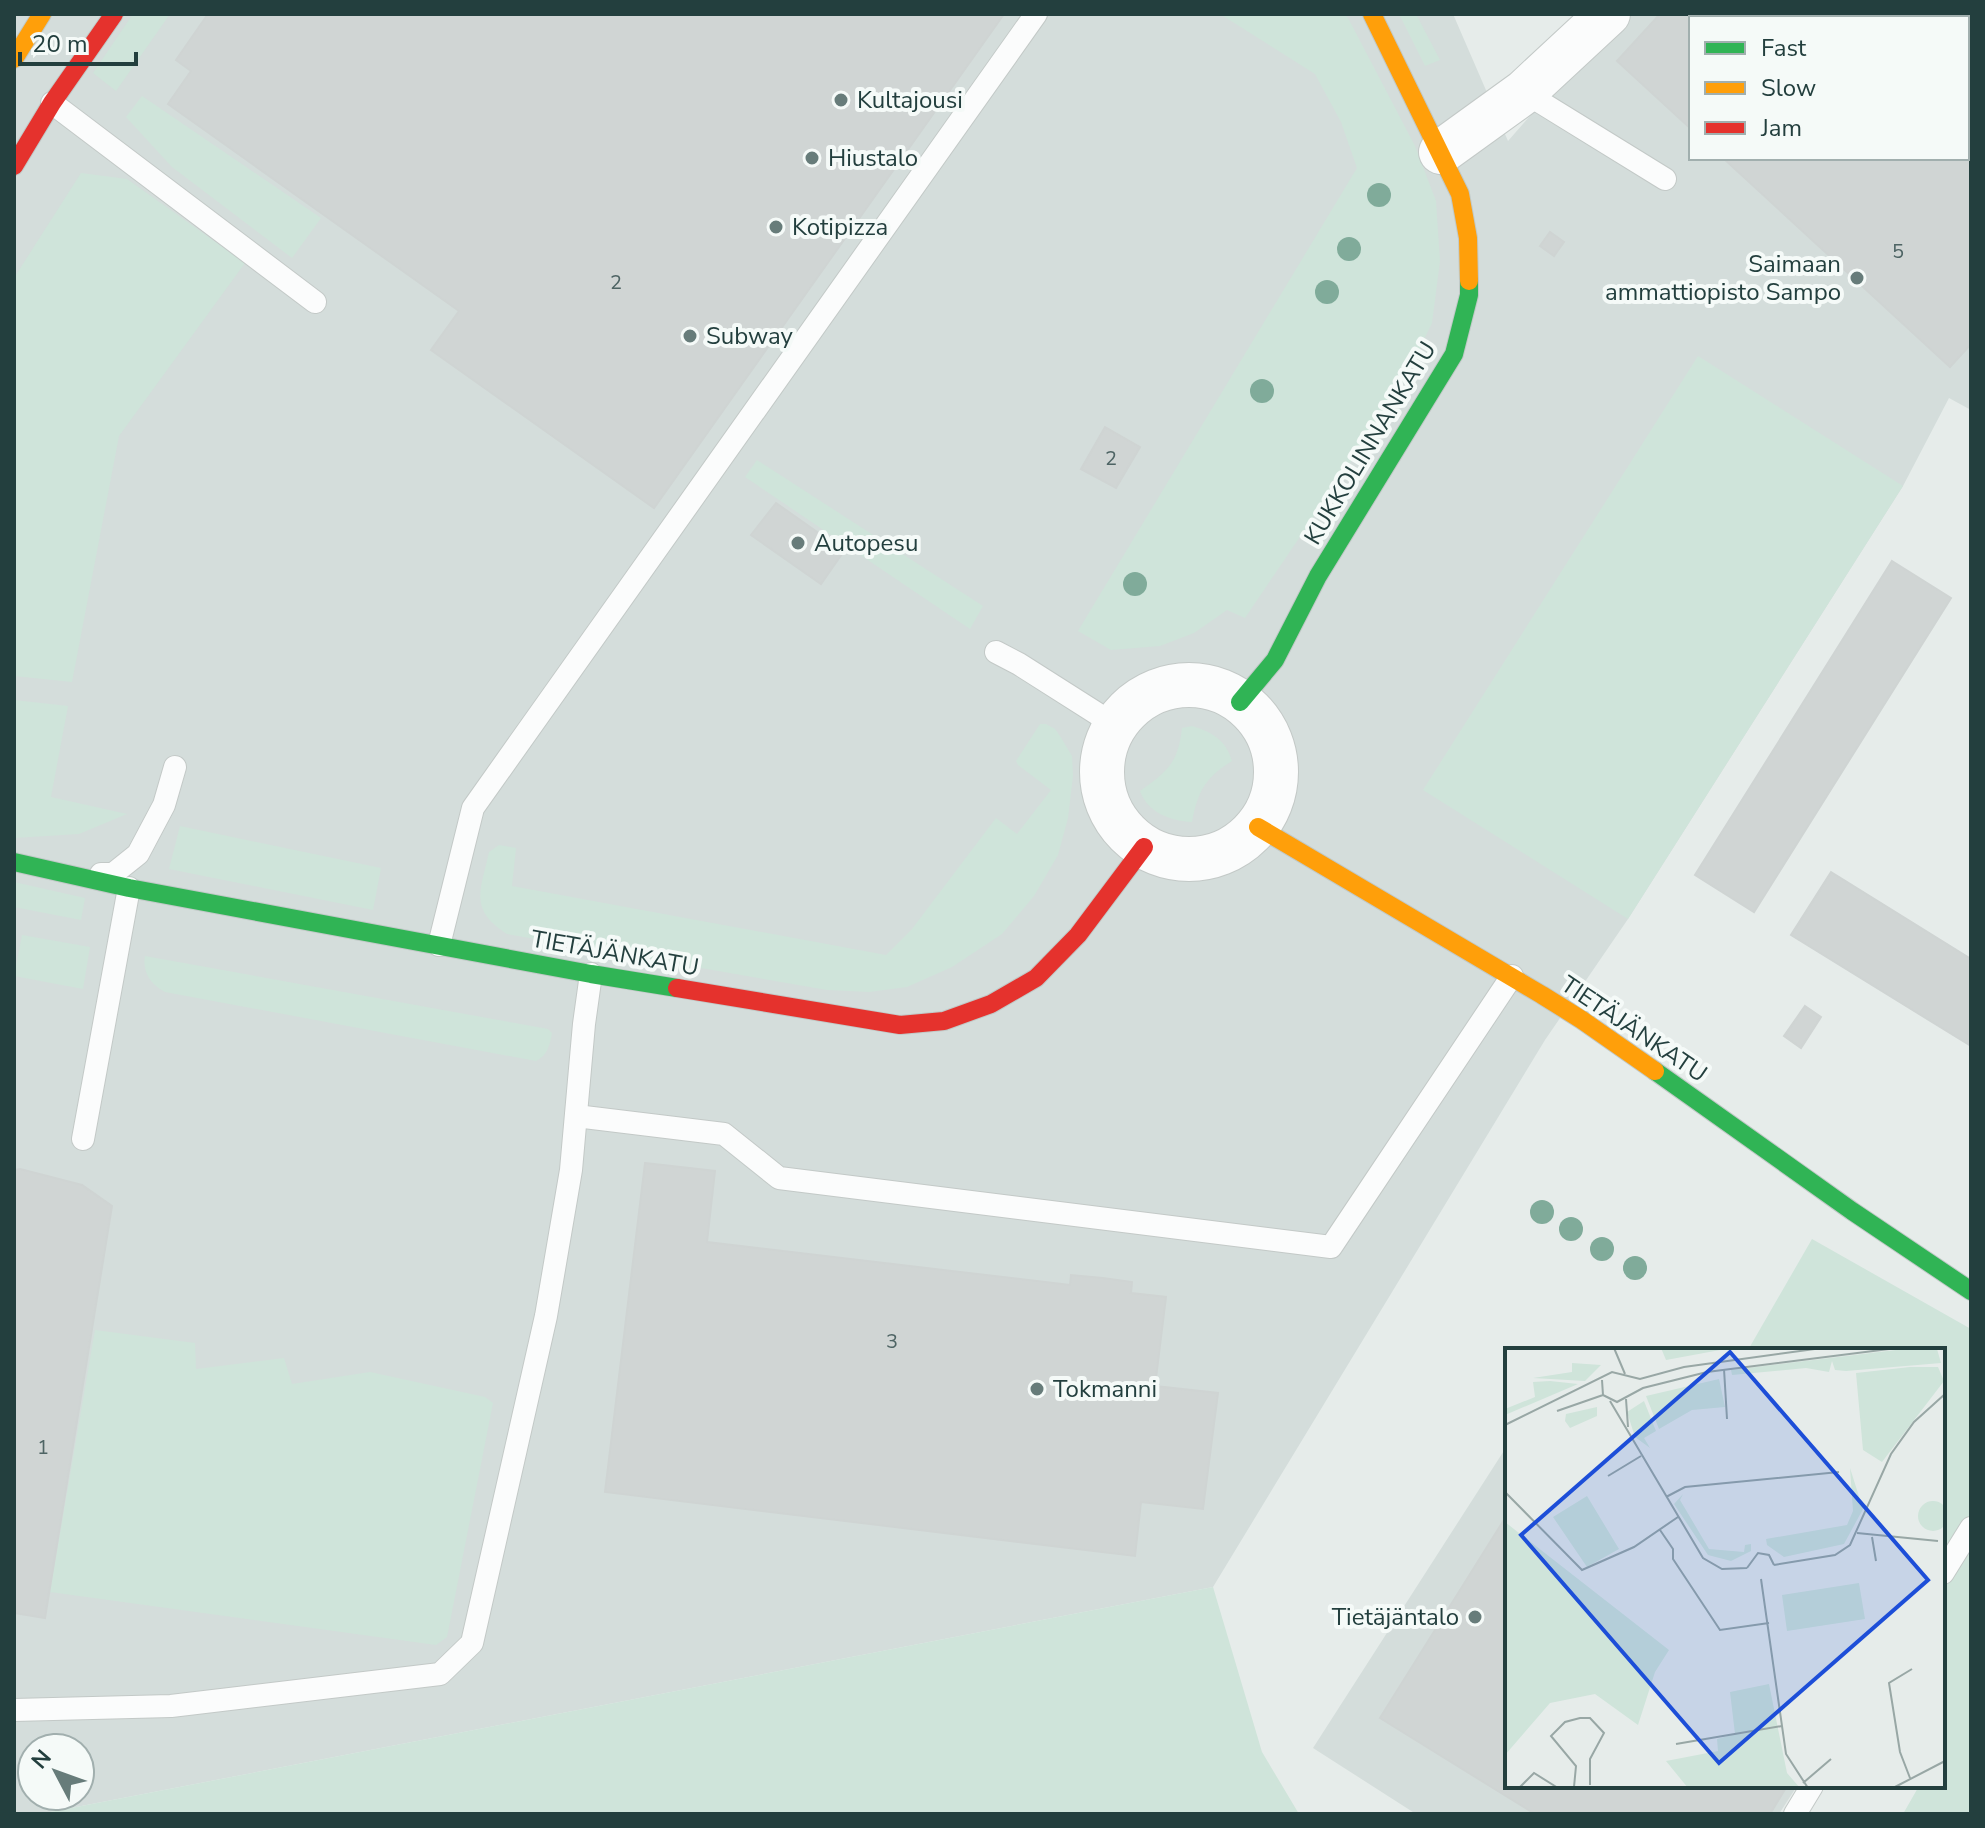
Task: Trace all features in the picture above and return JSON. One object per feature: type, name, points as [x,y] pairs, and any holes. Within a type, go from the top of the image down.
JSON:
[{"type":"street","points":[[14,59],[42,14]]},
{"type":"street","points":[[14,166],[52,103],[114,14]]},
{"type":"street","name":"KUKKOLINNANKATU","points":[[1240,702],[1275,660],[1318,576],[1454,354],[1469,295],[1468,238],[1460,194],[1372,14]]},
{"type":"street","points":[[1441,152],[1524,92],[1608,14]]},
{"type":"street","points":[[1206,685],[1240,702],[1263,723],[1276,756],[1276,791],[1258,827],[1238,846],[1208,858],[1175,859],[1144,847],[1118,824],[1104,792],[1103,758],[1115,725],[1139,700],[1171,686],[1206,685]]},
{"type":"street","name":"TIETÄJÄNKATU","points":[[1258,827],[1512,976],[1584,1022],[1845,1207],[1971,1291]]},
{"type":"street","name":"TIETÄJÄNKATU","points":[[14,862],[129,888],[591,974],[900,1025],[944,1021],[991,1004],[1036,978],[1078,935],[1144,847]]},
{"type":"lane","points":[[439,945],[473,808],[1036,14]]},
{"type":"lane","points":[[1524,92],[1665,179]]},
{"type":"lane","points":[[52,103],[315,302]]},
{"type":"lane","points":[[996,652],[1115,725]]},
{"type":"lane","points":[[62,873],[113,874],[138,854],[164,805],[175,767]]},
{"type":"lane","points":[[83,1139],[129,888]]},
{"type":"lane","points":[[14,1710],[171,1706],[440,1674],[472,1643],[546,1316],[571,1170],[591,974]]},
{"type":"lane","points":[[576,1116],[724,1134],[779,1178],[1331,1247],[1512,976]]},
{"type":"lane","points":[[1945,1570],[1971,1528]]},
{"type":"lane","points":[[1795,1814],[1811,1788]]},
{"type":"shaded area","points":[[14,14],[1453,14],[1508,141],[1619,14],[1971,14],[1971,410],[1949,398],[1903,486],[1628,919],[1545,1040],[1213,1587],[96,1803],[96,1732],[16,1732],[16,1812],[50,1812],[14,1814]]},
{"type":"shaded area","points":[[1505,1449],[1505,1788],[1796,1788],[1779,1814],[1416,1814],[1313,1748]]},
{"type":"green space","points":[[133,14],[170,14],[116,91],[93,73]]},
{"type":"green space","points":[[1220,14],[1344,14],[1348,18],[1415,146],[1436,201],[1440,261],[1432,323],[1400,389],[1245,618],[1227,610],[1194,633],[1160,646],[1111,650],[1078,631],[1357,168],[1341,122],[1315,74]]},
{"type":"green space","points":[[1399,14],[1416,14],[1440,60],[1425,66]]},
{"type":"green space","points":[[142,96],[321,218],[292,258],[172,167],[126,117]]},
{"type":"green space","points":[[81,173],[127,179],[245,263],[119,436],[72,682],[14,676],[14,278]]},
{"type":"green space","points":[[1698,356],[1903,486],[1628,919],[1423,790]]},
{"type":"green space","points":[[757,460],[983,606],[970,629],[745,477]]},
{"type":"green space","points":[[14,700],[68,706],[51,797],[127,814],[79,834],[14,838]]},
{"type":"green space","points":[[1040,724],[1055,729],[1072,756],[1068,818],[1058,855],[1034,896],[1002,934],[952,967],[907,987],[869,992],[827,990],[507,934],[495,925],[482,907],[481,888],[489,852],[499,845],[516,848],[512,886],[886,955],[912,929],[996,818],[1017,834],[1051,790],[1016,761]]},
{"type":"green space","points":[[1192,726],[1217,738],[1232,761],[1204,786],[1192,822],[1176,820],[1154,810],[1140,791],[1170,765],[1178,750],[1182,728]]},
{"type":"green space","points":[[180,826],[381,868],[373,910],[169,869]]},
{"type":"green space","points":[[14,882],[85,898],[81,920],[14,907]]},
{"type":"green space","points":[[22,935],[90,947],[83,989],[14,976]]},
{"type":"green space","points":[[145,956],[548,1029],[552,1033],[545,1053],[536,1061],[165,992],[149,977]]},
{"type":"green space","points":[[1812,1239],[1971,1329],[1971,1814],[1903,1814],[1918,1788],[1945,1788],[1945,1348],[1749,1348]]},
{"type":"green space","points":[[95,1330],[195,1343],[196,1369],[284,1358],[292,1384],[370,1372],[485,1397],[493,1403],[447,1637],[436,1645],[50,1592]]},
{"type":"green space","points":[[1213,1587],[1262,1752],[1299,1814],[40,1814],[96,1812],[96,1803]]},
{"type":"building","points":[[208,14],[1004,14],[654,508],[431,350],[459,311],[168,104],[191,71],[176,60]]},
{"type":"building","points":[[1660,14],[1971,14],[1971,344],[1950,367],[1725,160],[1969,160],[1969,16],[1689,16],[1689,127],[1617,61]]},
{"type":"building","points":[[1550,232],[1564,242],[1554,256],[1540,246]]},
{"type":"building","points":[[1105,427],[1140,447],[1116,488],[1081,469]]},
{"type":"building","name":"Autopesu","points":[[776,503],[844,551],[821,584],[751,535]]},
{"type":"building","points":[[1892,561],[1951,598],[1754,912],[1695,875]]},
{"type":"building","points":[[1831,872],[1971,959],[1971,1046],[1791,935]]},
{"type":"building","points":[[1805,1006],[1821,1017],[1801,1048],[1784,1036]]},
{"type":"building","points":[[645,1163],[715,1171],[707,1242],[1070,1285],[1071,1275],[1103,1278],[1132,1282],[1131,1293],[1166,1297],[1155,1386],[1218,1393],[1203,1509],[1141,1502],[1135,1556],[605,1492]]},
{"type":"building","points":[[14,1170],[82,1185],[112,1206],[45,1618],[14,1613]]},
{"type":"building","name":"Tietäjäntalo","points":[[1505,1518],[1505,1788],[1786,1788],[1770,1814],[1535,1814],[1380,1718]]},
{"type":"traffic: fast","points":[[1240,702],[1275,660],[1318,576],[1454,354],[1469,295],[1469,281]]},
{"type":"traffic: fast","points":[[14,862],[129,888],[677,988]]},
{"type":"traffic: fast","points":[[1655,1071],[1971,1291]]},
{"type":"traffic: slow","points":[[14,59],[42,14]]},
{"type":"traffic: slow","points":[[1372,14],[1460,194],[1468,238],[1469,281]]},
{"type":"traffic: slow","points":[[1258,827],[1542,995],[1655,1071]]},
{"type":"traffic: jam","points":[[14,166],[52,103],[114,14]]},
{"type":"traffic: jam","points":[[677,988],[900,1025],[944,1021],[991,1004],[1036,978],[1078,935],[1144,847]]},
{"type":"place","name":"Kultajousi","points":[[841,100]]},
{"type":"place","name":"Hiustalo","points":[[812,158]]},
{"type":"place","name":"Kotipizza","points":[[776,227]]},
{"type":"place","name":"Saimaan ammattiopisto Sampo","points":[[1857,278]]},
{"type":"place","name":"Subway","points":[[690,336]]},
{"type":"place","name":"Autopesu","points":[[798,543]]},
{"type":"place","name":"Tokmanni","points":[[1037,1389]]},
{"type":"place","name":"Tietäjäntalo","points":[[1475,1617]]}]
